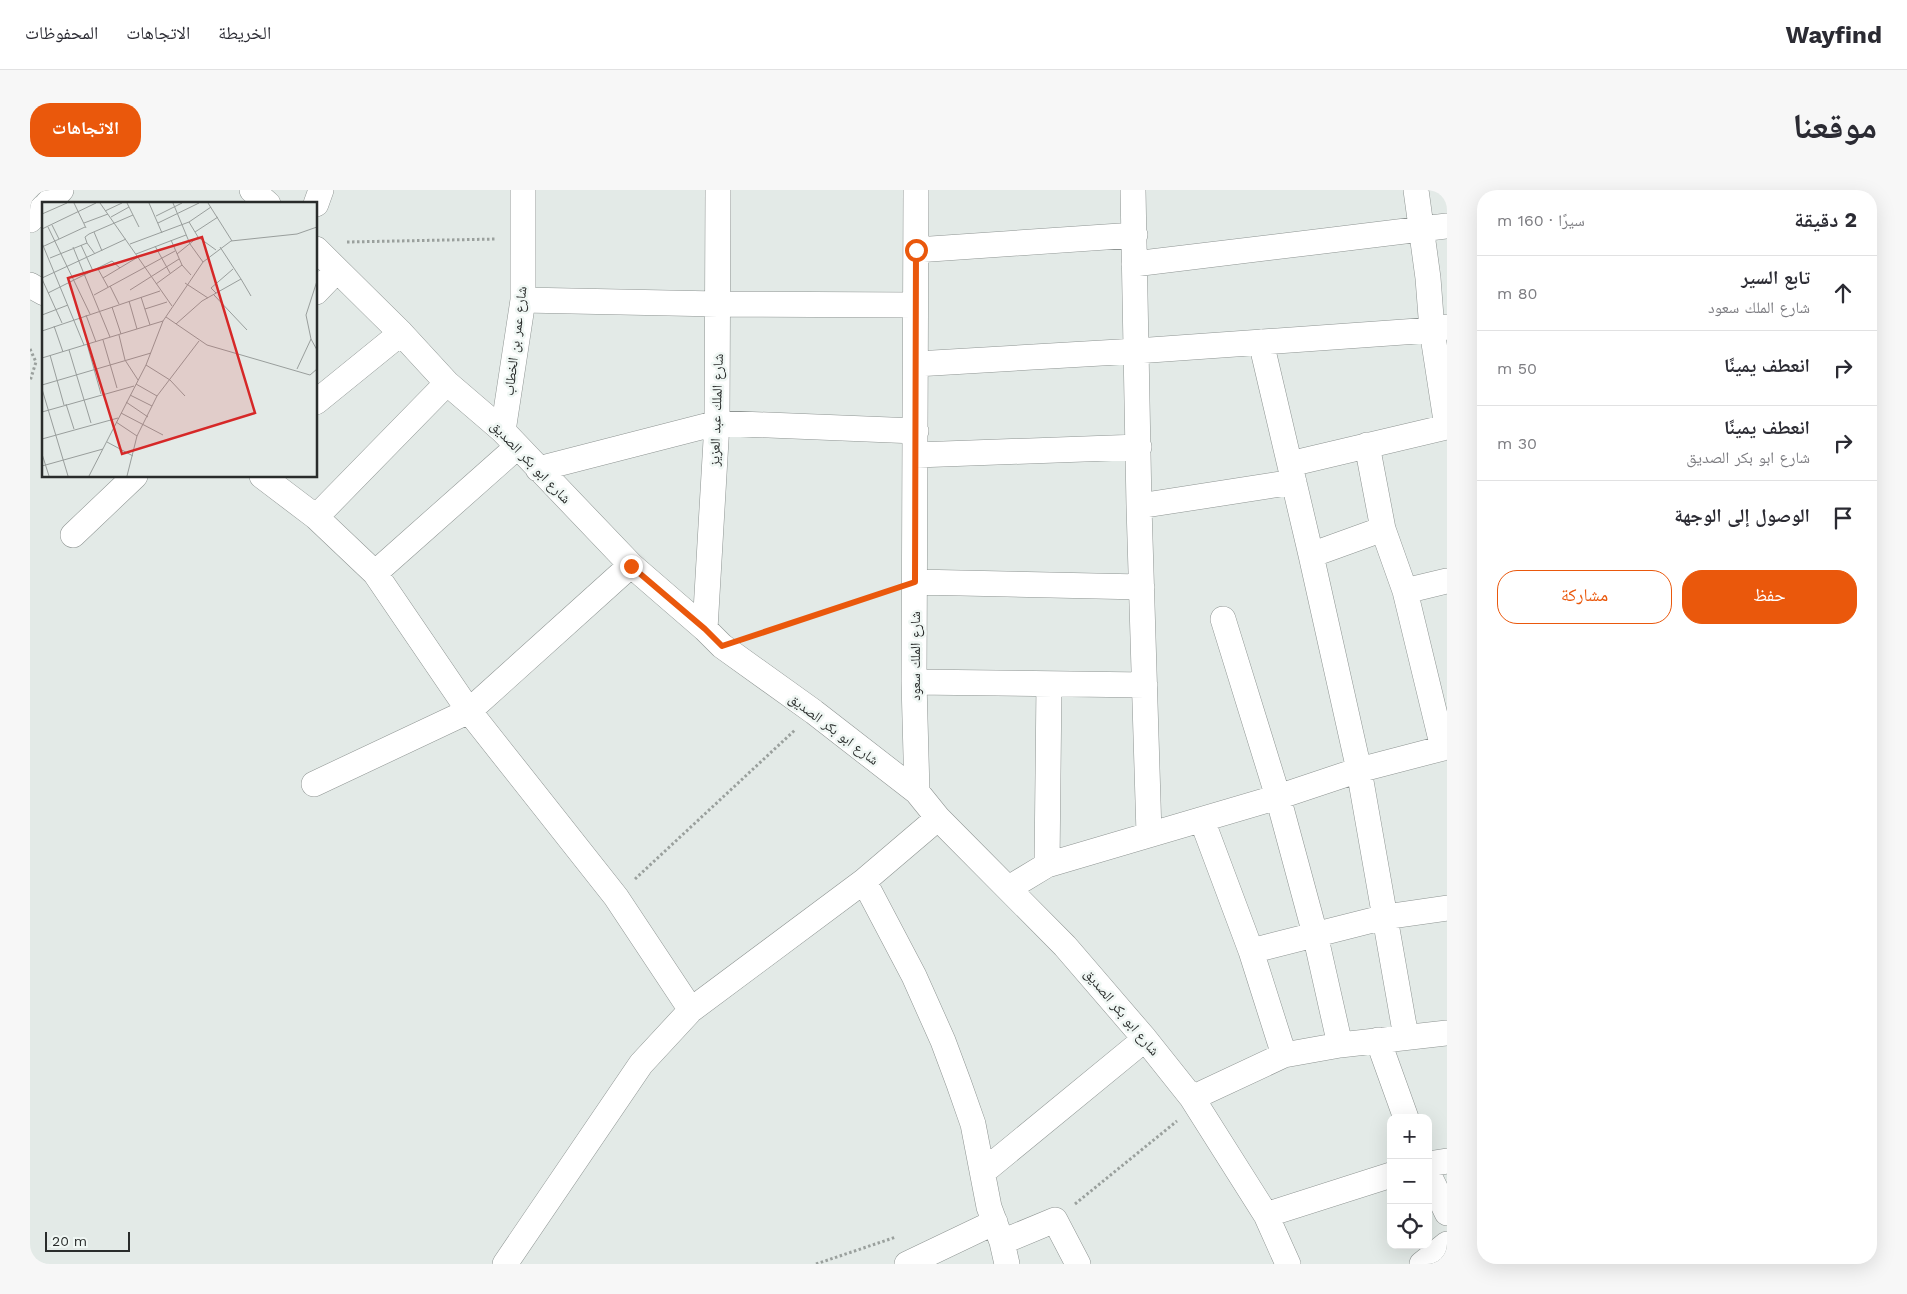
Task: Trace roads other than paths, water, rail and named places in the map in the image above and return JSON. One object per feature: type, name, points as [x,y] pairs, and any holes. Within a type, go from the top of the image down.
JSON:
[{"type":"street","points":[[49,202],[61,190]]},
{"type":"street","points":[[252,190],[266,202]]},
{"type":"street","points":[[317,202],[321,190]]},
{"type":"street","name":"شارع عمر بن الخطاب","points":[[510,439],[523,300],[523,190]]},
{"type":"street","name":"شارع الملك عبد العزيز","points":[[713,637],[717,423],[718,190]]},
{"type":"street","name":"شارع الملك سعود","points":[[916,190],[914,682],[917,792]]},
{"type":"street","points":[[1133,190],[1139,506],[1149,834]]},
{"type":"street","points":[[1139,506],[1292,473],[1367,445],[1447,427],[1438,278],[1421,229],[1416,190]]},
{"type":"street","points":[[30,220],[42,209]]},
{"type":"street","points":[[1134,264],[1447,226]]},
{"type":"street","points":[[916,250],[1135,234]]},
{"type":"street","name":"شارع ابو بكر الصديق","points":[[318,251],[401,333],[447,383],[510,439],[631,566],[713,637],[917,792],[938,818],[1065,946],[1145,1039],[1194,1101],[1266,1215],[1288,1264]]},
{"type":"street","points":[[318,290],[337,270]]},
{"type":"street","points":[[30,285],[42,291]]},
{"type":"street","points":[[523,300],[718,304],[915,305]]},
{"type":"street","points":[[916,364],[1136,351],[1440,329]]},
{"type":"street","points":[[318,400],[401,333]]},
{"type":"street","points":[[1261,342],[1359,770],[1406,1036]]},
{"type":"street","points":[[316,517],[447,383]]},
{"type":"street","points":[[538,470],[717,423],[916,443],[1138,447]]},
{"type":"street","points":[[375,573],[510,439]]},
{"type":"street","points":[[1009,888],[1047,866],[1278,797],[1359,770],[1445,747],[1405,591],[1382,530],[1367,445]]},
{"type":"street","points":[[73,535],[133,478]]},
{"type":"street","points":[[265,478],[316,517],[375,573],[469,711],[616,897],[691,1010]]},
{"type":"street","points":[[1311,554],[1382,530]]},
{"type":"street","points":[[314,784],[469,711],[631,566]]},
{"type":"street","points":[[1405,591],[1447,581]]},
{"type":"street","points":[[915,582],[1142,587]]},
{"type":"street","points":[[1223,619],[1278,797],[1316,934],[1340,1044]]},
{"type":"street","points":[[914,682],[1145,685]]},
{"type":"street","points":[[1047,866],[1049,684]]},
{"type":"street","points":[[505,1264],[641,1064],[691,1010],[864,880],[938,818]]},
{"type":"street","points":[[1202,820],[1251,951],[1284,1055]]},
{"type":"street","points":[[864,880],[914,976],[943,1041],[973,1124],[989,1206],[1001,1243]]},
{"type":"street","points":[[1251,951],[1385,918],[1447,908]]},
{"type":"street","points":[[1194,1101],[1284,1055],[1340,1044],[1447,1033]]},
{"type":"street","points":[[983,1172],[1145,1039]]},
{"type":"street","points":[[1378,1040],[1405,1114]]},
{"type":"street","points":[[1432,1163],[1447,1161]]},
{"type":"street","points":[[1266,1215],[1387,1176]]},
{"type":"street","points":[[1432,1181],[1447,1213]]},
{"type":"street","points":[[907,1264],[1001,1243],[1056,1220],[1078,1264]]},
{"type":"street","points":[[1422,1264],[1447,1244]]}]
